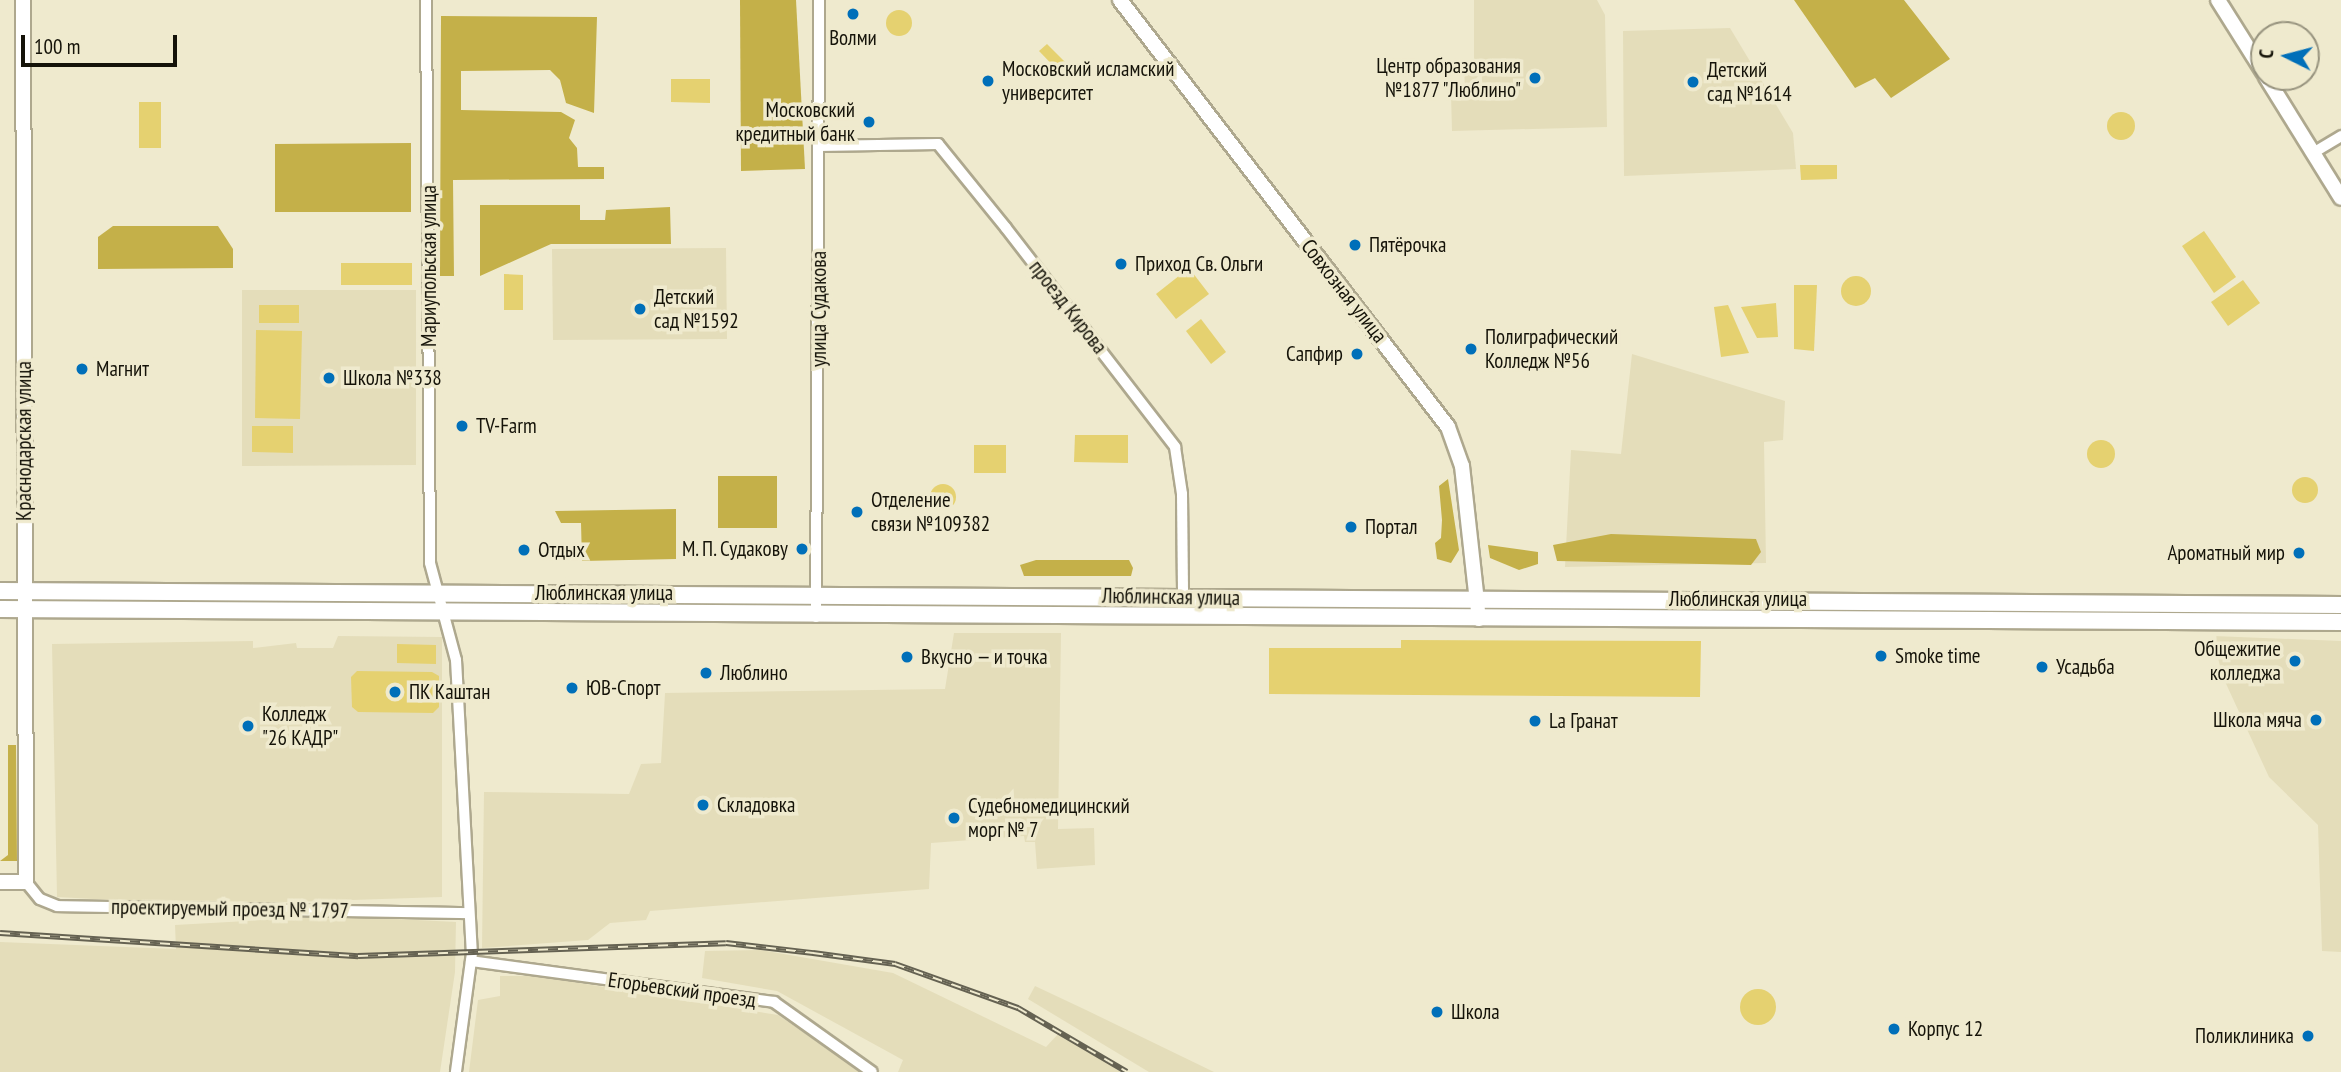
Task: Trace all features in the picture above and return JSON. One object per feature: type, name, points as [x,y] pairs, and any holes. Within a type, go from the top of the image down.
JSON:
[{"type":"main road","name":"Люблинская улица","points":[[0,591],[2341,605]]},
{"type":"main road","name":"Люблинская улица","points":[[0,610],[816,617],[2341,622]]},
{"type":"street","name":"Краснодарская улица","points":[[23,0],[26,882]]},
{"type":"street","name":"Мариупольская улица","points":[[426,0],[430,563],[437,593],[447,612]]},
{"type":"street","name":"улица Судакова","points":[[816,617],[819,595],[819,0]]},
{"type":"street","name":"Совхозная улица","points":[[1120,0],[1448,427],[1462,466],[1479,620]]},
{"type":"street","points":[[2218,0],[2250,51]]},
{"type":"street","points":[[2275,91],[2341,198]]},
{"type":"street","points":[[2313,153],[2341,136]]},
{"type":"street","name":"проезд Кирова","points":[[819,146],[938,144],[997,217],[1175,447],[1182,494],[1183,598]]},
{"type":"street","points":[[447,612],[457,668],[471,961],[456,1072]]},
{"type":"street","points":[[0,882],[26,882]]},
{"type":"street","name":"проектируемый проезд № 1797","points":[[26,882],[40,899],[57,906],[469,913]]},
{"type":"street","name":"Егорьевский проезд","points":[[471,961],[774,1002],[872,1072]]},
{"type":"shaded area","points":[[740,0],[796,0],[805,169],[741,171]]},
{"type":"shaded area","name":"Центр образования №1877 \"Люблино\"","points":[[1474,0],[1597,0],[1605,15],[1607,127],[1452,131],[1451,94],[1465,92],[1464,65],[1474,64]]},
{"type":"shaded area","points":[[1794,0],[1904,0],[1950,59],[1891,98],[1875,78],[1855,88]]},
{"type":"shaded area","points":[[899,10],[908,14],[912,23],[908,32],[899,36],[890,32],[886,23],[890,14]]},
{"type":"shaded area","points":[[441,16],[597,17],[594,113],[566,103],[560,80],[550,70],[461,71],[461,110],[561,112],[575,120],[569,138],[577,148],[578,167],[604,167],[604,179],[453,180],[454,276],[440,276]]},
{"type":"shaded area","name":"Детский сад №1614","points":[[1730,28],[1793,133],[1796,169],[1624,176],[1623,31]]},
{"type":"shaded area","points":[[1047,44],[1074,71],[1066,79],[1039,51]]},
{"type":"shaded area","points":[[671,79],[710,79],[710,103],[671,102]]},
{"type":"shaded area","points":[[139,102],[161,102],[161,148],[139,148]]},
{"type":"shaded area","points":[[2121,112],[2131,116],[2135,126],[2131,136],[2121,140],[2111,136],[2107,126],[2111,116]]},
{"type":"shaded area","points":[[411,143],[411,212],[275,212],[275,144]]},
{"type":"shaded area","points":[[1800,165],[1837,165],[1837,179],[1801,180]]},
{"type":"shaded area","points":[[480,205],[580,205],[580,220],[605,220],[606,210],[670,207],[671,244],[551,244],[480,276]]},
{"type":"shaded area","points":[[113,226],[218,226],[233,249],[233,268],[98,269],[98,237]]},
{"type":"shaded area","points":[[2204,231],[2236,277],[2214,293],[2182,246]]},
{"type":"shaded area","name":"Детский сад №1592","points":[[726,248],[727,339],[553,340],[552,249]]},
{"type":"shaded area","points":[[341,263],[412,263],[412,285],[341,285]]},
{"type":"shaded area","points":[[1189,268],[1209,294],[1176,319],[1156,294]]},
{"type":"shaded area","points":[[504,274],[523,275],[523,310],[504,310]]},
{"type":"shaded area","points":[[1856,276],[1862,277],[1870,285],[1870,297],[1862,305],[1856,306],[1850,305],[1842,297],[1841,291],[1842,285],[1850,277]]},
{"type":"shaded area","points":[[2243,280],[2260,303],[2228,326],[2211,302]]},
{"type":"shaded area","points":[[1794,285],[1817,285],[1814,351],[1794,349]]},
{"type":"shaded area","name":"Школа №338","points":[[242,290],[416,290],[416,465],[242,466]]},
{"type":"shaded area","points":[[1776,303],[1778,337],[1757,338],[1741,307]]},
{"type":"shaded area","points":[[259,305],[299,305],[299,323],[259,323]]},
{"type":"shaded area","points":[[1728,305],[1749,353],[1721,357],[1714,307]]},
{"type":"shaded area","points":[[1201,319],[1226,352],[1211,364],[1186,331]]},
{"type":"shaded area","points":[[256,330],[302,331],[300,419],[255,418]]},
{"type":"shaded area","points":[[1632,354],[1785,401],[1783,440],[1764,442],[1766,563],[1565,567],[1571,450],[1621,454]]},
{"type":"shaded area","points":[[252,426],[293,426],[293,453],[252,452]]},
{"type":"shaded area","points":[[1075,435],[1128,435],[1128,463],[1074,462]]},
{"type":"shaded area","points":[[2101,440],[2111,444],[2115,454],[2111,464],[2101,468],[2091,464],[2087,454],[2091,444]]},
{"type":"shaded area","points":[[974,445],[1006,445],[1006,473],[974,473]]},
{"type":"shaded area","points":[[718,476],[777,476],[777,528],[718,528]]},
{"type":"shaded area","points":[[2305,477],[2314,481],[2318,490],[2314,499],[2305,503],[2296,499],[2292,490],[2296,481]]},
{"type":"shaded area","points":[[1448,479],[1459,550],[1451,563],[1437,559],[1435,543],[1441,538],[1439,486]]},
{"type":"shaded area","points":[[943,484],[952,488],[956,497],[952,506],[943,510],[934,506],[930,497],[934,488]]},
{"type":"shaded area","points":[[676,509],[676,559],[582,561],[581,523],[561,523],[555,511]]},
{"type":"shaded area","points":[[1611,534],[1756,539],[1761,552],[1751,565],[1557,561],[1553,545]]},
{"type":"shaded area","points":[[1488,545],[1538,552],[1538,564],[1519,570],[1490,558]]},
{"type":"shaded area","points":[[1036,560],[1129,560],[1133,568],[1131,576],[1024,576],[1020,565]]},
{"type":"shaded area","points":[[954,633],[1061,633],[1058,829],[1094,828],[1095,865],[1037,869],[1035,842],[1025,842],[1024,836],[931,843],[929,889],[650,911],[646,920],[610,923],[588,940],[482,948],[484,792],[629,794],[641,764],[661,763],[665,693],[945,689]]},
{"type":"shaded area","points":[[338,636],[442,637],[442,897],[205,905],[57,897],[52,644],[253,641],[253,648],[296,643],[297,648],[333,648]]},
{"type":"shaded area","points":[[2213,636],[2341,641],[2341,952],[2322,951],[2318,825],[2269,777],[2222,675]]},
{"type":"shaded area","points":[[1401,640],[1701,641],[1700,697],[1269,694],[1269,648],[1401,648]]},
{"type":"shaded area","points":[[397,644],[436,645],[436,664],[397,663]]},
{"type":"shaded area","name":"ПК Каштан","points":[[357,671],[432,672],[439,676],[439,707],[433,713],[358,712],[352,707],[351,677]]},
{"type":"shaded area","points":[[8,745],[16,745],[17,861],[0,861],[8,855]]},
{"type":"shaded area","points":[[337,916],[456,922],[455,972],[440,1072],[0,1072],[0,942],[176,949],[175,925]]},
{"type":"shaded area","points":[[760,950],[893,973],[1046,1047],[1059,1033],[1121,1072],[898,1072],[903,1060],[777,991],[702,978],[705,951]]},
{"type":"shaded area","points":[[500,976],[536,976],[778,1015],[862,1072],[469,1072],[478,1000],[500,996]]},
{"type":"shaded area","points":[[1035,986],[1214,1072],[1149,1072],[1028,999]]},
{"type":"shaded area","points":[[1758,989],[1770,995],[1776,1007],[1770,1019],[1758,1025],[1746,1019],[1740,1007],[1746,995]]},
{"type":"railway","points":[[0,933],[358,956],[726,943],[813,953],[895,964],[1018,1008],[1127,1072]]},
{"type":"place","name":"Волми","points":[[853,14]]},
{"type":"place","name":"Центр образования №1877 \"Люблино\"","points":[[1535,78]]},
{"type":"place","name":"Московский исламский университет","points":[[988,81]]},
{"type":"place","name":"Детский сад №1614","points":[[1693,82]]},
{"type":"place","name":"Московский кредитный банк","points":[[869,122]]},
{"type":"place","name":"Пятёрочка","points":[[1355,245]]},
{"type":"place","name":"Приход Св. Ольги","points":[[1121,264]]},
{"type":"place","name":"Детский сад №1592","points":[[640,309]]},
{"type":"place","name":"Полиграфический Колледж №56","points":[[1471,349]]},
{"type":"place","name":"Сапфир","points":[[1357,354]]},
{"type":"place","name":"Магнит","points":[[82,369]]},
{"type":"place","name":"Школа №338","points":[[329,378]]},
{"type":"place","name":"TV-Farm","points":[[462,426]]},
{"type":"place","name":"Отделение связи №109382","points":[[857,512]]},
{"type":"place","name":"Портал","points":[[1351,527]]},
{"type":"place","name":"М. П. Судакову","points":[[802,549]]},
{"type":"place","name":"Отдых","points":[[524,550]]},
{"type":"place","name":"Ароматный мир","points":[[2299,553]]},
{"type":"place","name":"Smoke time","points":[[1881,656]]},
{"type":"place","name":"Вкусно — и точка","points":[[907,657]]},
{"type":"place","name":"Общежитие колледжа","points":[[2295,661]]},
{"type":"place","name":"Усадьба","points":[[2042,667]]},
{"type":"place","name":"Люблино","points":[[706,673]]},
{"type":"place","name":"ЮВ-Спорт","points":[[572,688]]},
{"type":"place","name":"ПК Каштан","points":[[395,692]]},
{"type":"place","name":"Школа мяча","points":[[2316,720]]},
{"type":"place","name":"La Гранат","points":[[1535,721]]},
{"type":"place","name":"Колледж \"26 КАДР\"","points":[[248,726]]},
{"type":"place","name":"Складовка","points":[[703,805]]},
{"type":"place","name":"Судебномедицинский морг № 7","points":[[954,818]]},
{"type":"place","name":"Школа","points":[[1437,1012]]},
{"type":"place","name":"Корпус 12","points":[[1894,1029]]},
{"type":"place","name":"Поликлиника","points":[[2308,1036]]}]
